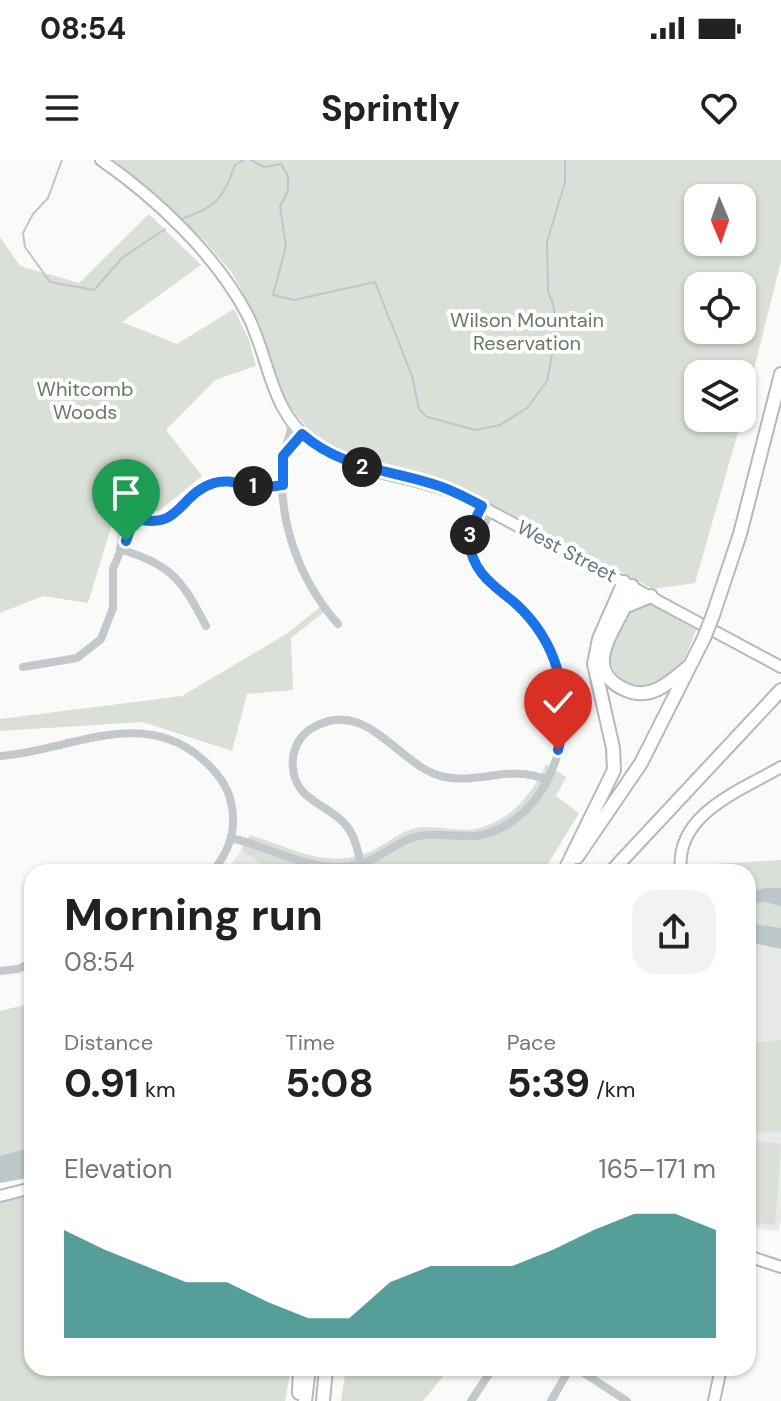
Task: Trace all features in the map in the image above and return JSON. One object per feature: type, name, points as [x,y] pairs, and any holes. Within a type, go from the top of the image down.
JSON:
[{"type":"highway","points":[[571,864],[636,771],[704,638],[740,534],[781,374]]},
{"type":"highway","points":[[628,584],[629,605],[604,647],[606,670],[617,685],[636,693],[652,692],[693,663]]},
{"type":"highway","points":[[569,864],[614,770],[613,748],[594,664],[599,639],[628,584]]},
{"type":"highway","points":[[629,605],[651,596]]},
{"type":"highway","points":[[618,864],[781,690]]},
{"type":"highway","points":[[299,1401],[300,1376]]},
{"type":"highway","points":[[305,1401],[308,1376]]},
{"type":"highway","points":[[323,1401],[325,1376]]},
{"type":"main road","name":"West Street","points":[[101,160],[161,211],[221,272],[252,323],[275,393],[288,418],[302,434],[345,462],[435,485],[486,508],[781,667]]},
{"type":"main road","points":[[682,864],[683,844],[701,816],[781,767]]},
{"type":"main road","points":[[0,1196],[24,1190]]},
{"type":"main road","points":[[756,1259],[781,1267]]},
{"type":"main road","points":[[714,1401],[719,1376]]},
{"type":"street","points":[[288,418],[290,433],[283,456],[287,526],[296,556],[315,594],[338,624]]},
{"type":"street","points":[[283,456],[302,434]]},
{"type":"street","points":[[23,667],[72,659],[99,642],[112,612],[112,576],[128,517],[150,522],[165,520],[203,488],[219,481],[256,487],[283,485]]},
{"type":"street","points":[[347,864],[361,863],[418,836],[473,837],[499,829],[529,806],[547,780],[563,718],[557,667],[535,625],[482,576],[469,536],[486,508]]},
{"type":"street","points":[[120,549],[152,560],[174,573],[206,626]]},
{"type":"street","points":[[361,863],[348,827],[307,798],[296,780],[294,750],[313,728],[340,721],[366,726],[421,767],[442,777],[470,778],[514,771],[547,780]]},
{"type":"street","points":[[0,756],[49,749],[114,732],[136,732],[166,738],[195,753],[222,780],[232,810],[231,838],[216,864]]},
{"type":"street","points":[[231,838],[312,864]]},
{"type":"street","points":[[0,971],[24,965]]},
{"type":"street","points":[[471,1401],[488,1376]]},
{"type":"street","points":[[551,1401],[565,1376]]},
{"type":"street","points":[[588,1376],[627,1401]]},
{"type":"shaded area","points":[[241,850],[261,864],[231,864]]},
{"type":"shaded area","points":[[781,888],[781,907],[766,902],[756,904],[756,890]]},
{"type":"shaded area","points":[[756,924],[781,928],[781,949],[756,944]]},
{"type":"shaded area","points":[[756,944],[781,949],[781,1221],[778,1231],[756,1229]]},
{"type":"shaded area","points":[[24,1149],[24,1178],[0,1183],[0,1156]]},
{"type":"green space","name":"Wilson Mountain Reservation","points":[[114,160],[781,160],[781,261],[756,361],[684,360],[684,432],[738,432],[695,583],[653,589],[463,489],[420,473],[349,455],[316,438],[285,401],[260,325],[232,273],[206,242]]},
{"type":"green space","name":"Whitcomb Woods","points":[[149,214],[201,265],[122,322],[177,344],[234,309],[249,340],[256,366],[215,380],[166,430],[202,476],[159,511],[148,511],[119,501],[88,603],[43,596],[0,613],[0,237],[20,266],[79,283]]},
{"type":"green space","points":[[647,601],[697,628],[675,673],[656,687],[639,690],[624,684],[614,671],[609,654],[612,635],[624,616]]},
{"type":"green space","points":[[320,607],[324,612],[291,638],[293,690],[247,694],[232,751],[143,722],[0,731],[0,719],[182,696],[288,633]]},
{"type":"green space","points":[[546,764],[566,777],[556,796],[579,813],[548,864],[261,864],[241,850],[250,835],[307,854],[336,859],[367,853],[416,828],[479,828],[515,809]]},
{"type":"green space","points":[[781,860],[781,888],[756,891],[756,864],[715,864]]},
{"type":"green space","points":[[766,902],[781,907],[781,928],[756,924],[756,904]]},
{"type":"green space","points":[[24,1005],[24,1149],[0,1156],[0,1011]]},
{"type":"green space","points":[[781,1040],[781,1131],[756,1133],[756,1042]]},
{"type":"green space","points":[[756,1142],[781,1144],[775,1225],[756,1223]]},
{"type":"green space","points":[[24,1197],[24,1376],[290,1376],[285,1401],[0,1401],[0,1202]]},
{"type":"green space","points":[[345,1376],[443,1376],[423,1401],[341,1401]]},
{"type":"waterway","points":[[62,160],[48,198],[33,214],[23,233],[25,247],[50,282],[94,290],[122,258],[165,229]]},
{"type":"waterway","points":[[184,218],[212,205],[223,193],[235,165],[244,160]]},
{"type":"waterway","points":[[251,160],[264,167],[281,164],[288,176],[288,191],[280,206],[286,246],[273,295],[294,300],[375,282],[412,376],[419,409],[427,417],[476,430],[500,425],[527,408],[547,381],[555,338],[554,307],[548,291],[547,242],[565,182],[565,160]]},
{"type":"route","points":[[126,541],[134,518],[150,522],[165,520],[203,488],[219,481],[256,487],[283,485],[283,456],[302,434],[332,456],[354,466],[418,480],[460,495],[482,506],[469,536],[478,570],[527,616],[554,657],[564,705],[558,750]]}]
